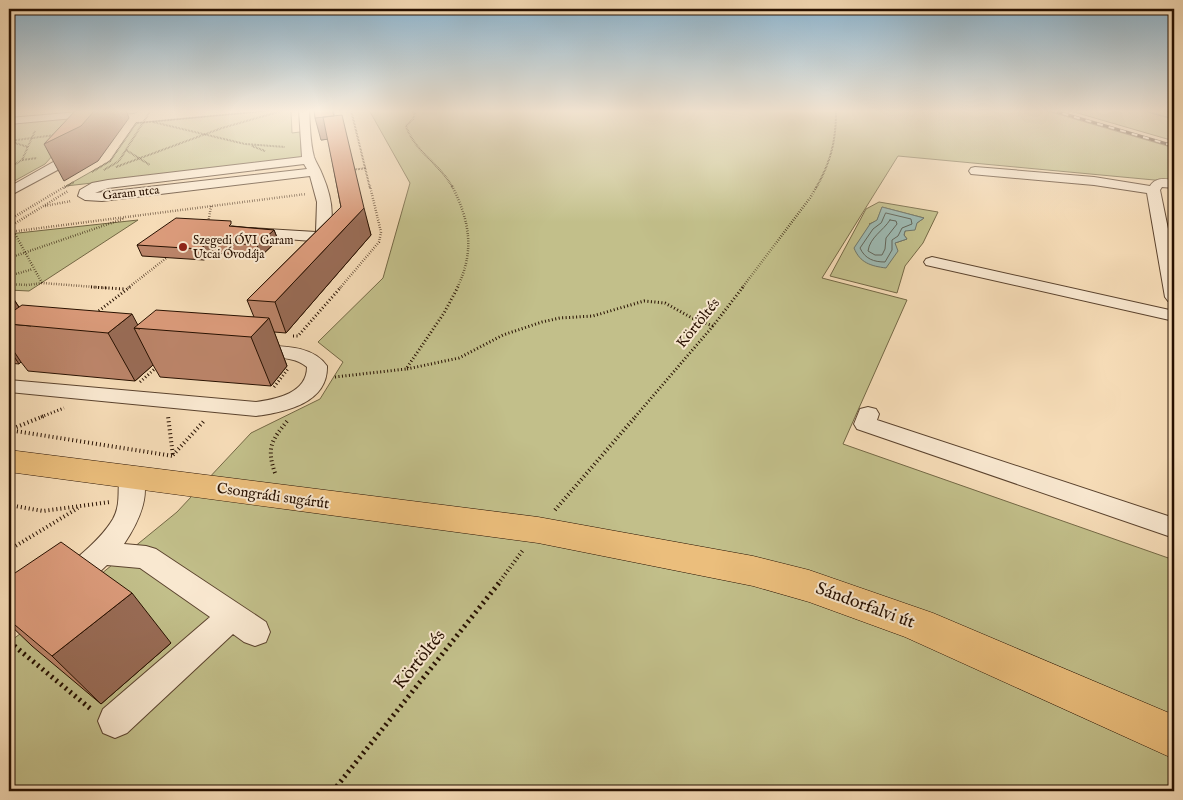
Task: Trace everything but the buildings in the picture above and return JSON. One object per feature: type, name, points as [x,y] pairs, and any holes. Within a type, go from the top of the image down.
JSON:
[{"type":"main road","name":"Csongrádi sugárút","points":[[9,461],[275,496],[532,537]]},
{"type":"main road","name":"Sándorfalvi út","points":[[532,537],[753,572],[809,586],[918,625],[1174,737]]},
{"type":"street","points":[[9,192],[59,164],[74,147]]},
{"type":"street","points":[[304,260],[322,237],[325,226],[321,192],[312,164],[310,147]]},
{"type":"street","name":"Garam utca","points":[[91,197],[102,197],[312,164]]},
{"type":"street","points":[[975,171],[1094,181],[1153,190]]},
{"type":"street","points":[[1174,184],[1158,183],[1153,190],[1174,297]]},
{"type":"street","points":[[242,232],[322,237]]},
{"type":"street","points":[[932,262],[1174,316]]},
{"type":"street","points":[[9,386],[256,409],[278,406],[299,397],[313,385],[317,378],[317,366],[299,345],[237,350]]},
{"type":"street","points":[[868,414],[865,424],[1174,528]]},
{"type":"street","points":[[45,599],[102,553],[123,524],[147,478]]},
{"type":"street","points":[[102,553],[146,557],[243,624],[114,721]]},
{"type":"path","points":[[9,168],[22,160],[27,147]]},
{"type":"path","points":[[88,174],[110,161],[119,147]]},
{"type":"path","points":[[97,174],[170,147]]},
{"type":"path","points":[[255,147],[312,164],[366,168]]},
{"type":"path","points":[[256,409],[299,345],[379,242],[381,232],[361,147]]},
{"type":"path","points":[[406,369],[444,313],[466,266],[470,250],[463,213],[455,193],[449,182],[430,163],[419,147]]},
{"type":"path","name":"Körtöltés","points":[[333,791],[498,585],[532,537],[713,326],[794,220],[828,166],[833,147]]},
{"type":"path","points":[[9,220],[81,178]]},
{"type":"path","points":[[42,283],[25,252],[10,232],[321,192]]},
{"type":"path","points":[[42,207],[91,197]]},
{"type":"path","points":[[208,228],[211,206]]},
{"type":"path","points":[[9,258],[130,216]]},
{"type":"path","points":[[95,314],[176,251]]},
{"type":"path","points":[[9,276],[34,269]]},
{"type":"path","points":[[9,284],[28,285],[42,283],[126,289]]},
{"type":"path","points":[[317,378],[378,374],[459,358],[503,335],[542,322],[560,318],[593,316],[644,301],[665,303],[692,318],[713,326]]},
{"type":"path","points":[[289,335],[299,345]]},
{"type":"path","points":[[122,397],[160,364]]},
{"type":"path","points":[[97,394],[9,430],[147,478]]},
{"type":"path","points":[[275,496],[276,475],[268,456],[270,442],[304,402],[299,397]]},
{"type":"path","points":[[147,478],[166,401]]},
{"type":"path","points":[[9,550],[80,506],[147,478],[218,406]]},
{"type":"path","points":[[9,506],[43,511],[80,506]]},
{"type":"path","points":[[9,644],[12,644],[105,721],[114,721]]},
{"type":"shaded area","points":[[9,147],[60,147],[45,164],[9,184]]},
{"type":"shaded area","points":[[119,147],[301,147],[302,159],[66,186],[110,161]]},
{"type":"shaded area","points":[[390,147],[1174,148],[1174,181],[898,156],[822,278],[907,300],[843,444],[1174,560],[1174,791],[9,791],[9,642],[90,583],[177,512],[251,433],[320,399],[343,362],[318,342],[383,278],[410,183]]},
{"type":"shaded area","points":[[879,202],[938,212],[923,243],[905,266],[897,293],[830,276],[866,209]],"holes":[[[882,207],[924,218],[905,231],[904,235],[907,239],[895,243],[869,224],[877,221]]]},
{"type":"shaded area","points":[[138,220],[29,291],[9,290],[9,234]]},
{"type":"water","points":[[882,207],[924,218],[917,223],[915,230],[905,231],[904,235],[907,239],[895,243],[898,251],[886,268],[867,263],[859,257],[854,248],[870,224],[877,220]]},
{"type":"place","name":"Szegedi ÓVI Garam Utcai Óvodája","points":[[183,247]]}]
